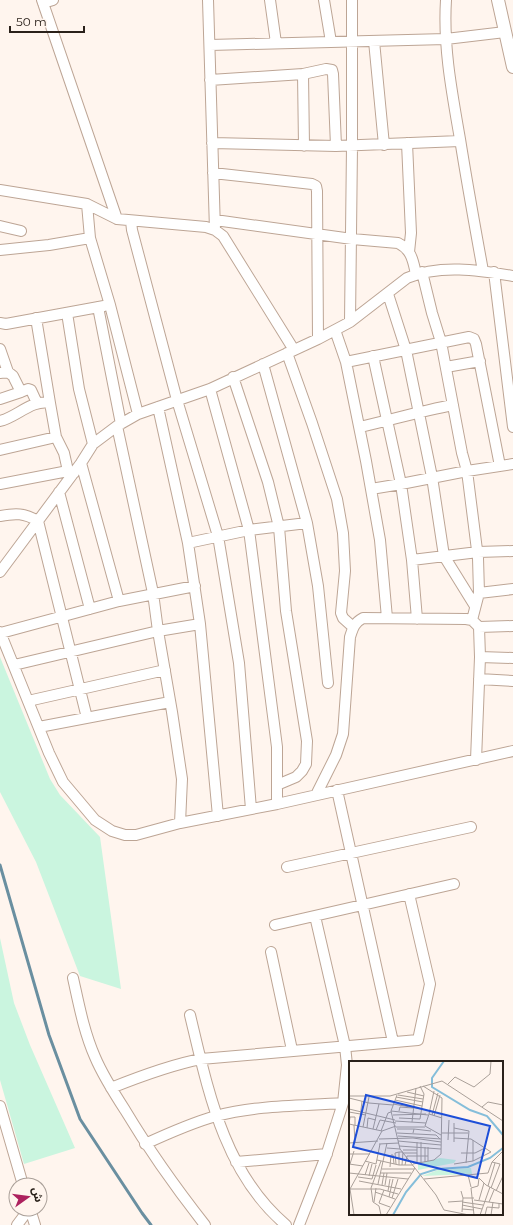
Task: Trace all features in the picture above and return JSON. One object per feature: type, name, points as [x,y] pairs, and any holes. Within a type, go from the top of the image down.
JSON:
[{"type":"street","points":[[208,0],[215,225],[291,351],[312,423],[337,499],[343,533],[345,571],[341,613],[343,618],[353,626]]},
{"type":"street","points":[[270,0],[276,43]]},
{"type":"street","points":[[324,0],[331,42]]},
{"type":"street","points":[[350,322],[352,239],[352,0]]},
{"type":"street","points":[[446,0],[444,26],[446,47],[460,141],[483,271]]},
{"type":"street","points":[[498,0],[513,67]]},
{"type":"street","points":[[46,1],[116,220]]},
{"type":"street","points":[[210,45],[446,39],[505,32]]},
{"type":"street","points":[[374,41],[384,144]]},
{"type":"street","points":[[210,80],[303,74],[326,69],[332,70],[336,146]]},
{"type":"street","points":[[303,74],[304,146]]},
{"type":"street","points":[[212,143],[352,146],[460,141]]},
{"type":"street","points":[[407,143],[411,233],[409,252]]},
{"type":"street","points":[[213,174],[312,184],[316,186],[318,339]]},
{"type":"street","points":[[0,190],[87,204],[116,220],[206,227],[215,225],[317,233],[404,246],[412,256],[419,273],[441,342],[462,453],[467,471],[478,552],[479,593],[475,606],[475,624],[480,657],[480,679],[476,760]]},
{"type":"street","points":[[87,204],[90,238],[110,305],[138,414]]},
{"type":"street","points":[[131,221],[132,230],[177,400],[218,536],[238,663],[251,809]]},
{"type":"street","points":[[0,226],[21,231]]},
{"type":"street","points":[[0,250],[49,245],[90,238]]},
{"type":"street","points":[[0,572],[59,492],[71,472],[81,463],[93,444],[119,425],[138,414],[210,389],[318,339],[350,322],[407,278],[419,273],[443,269],[494,272],[513,276]]},
{"type":"street","points":[[494,272],[513,427]]},
{"type":"street","points":[[388,294],[406,350],[432,477],[444,556],[475,606]]},
{"type":"street","points":[[0,323],[6,324],[110,305]]},
{"type":"street","points":[[98,307],[119,425],[153,593],[182,779],[180,823]]},
{"type":"street","points":[[67,313],[79,389],[93,444]]},
{"type":"street","points":[[36,318],[56,437],[71,472]]},
{"type":"street","points":[[335,330],[346,362],[355,410],[360,427],[380,540],[387,618]]},
{"type":"street","points":[[346,362],[471,337],[476,341],[500,466]]},
{"type":"street","points":[[0,349],[4,372],[13,376],[21,392]]},
{"type":"street","points":[[373,356],[401,484],[412,560],[417,618]]},
{"type":"street","points":[[446,367],[480,361]]},
{"type":"street","points":[[263,364],[307,522],[318,586],[328,683]]},
{"type":"street","points":[[233,378],[268,482],[279,527],[286,611],[308,741],[306,764],[302,772],[296,777],[277,785]]},
{"type":"street","points":[[0,399],[28,389],[31,390],[36,403]]},
{"type":"street","points":[[210,389],[249,530],[277,747],[277,804]]},
{"type":"street","points":[[0,421],[7,419],[36,403],[50,403]]},
{"type":"street","points":[[360,427],[388,421],[418,412],[453,405]]},
{"type":"street","points":[[158,407],[188,543],[200,624],[218,816]]},
{"type":"street","points":[[0,450],[56,437]]},
{"type":"street","points":[[81,463],[119,601]]},
{"type":"street","points":[[371,489],[432,477],[513,464]]},
{"type":"street","points":[[0,484],[71,472]]},
{"type":"street","points":[[59,492],[90,609]]},
{"type":"street","points":[[0,516],[13,513],[27,515],[38,521],[87,718]]},
{"type":"street","points":[[188,543],[249,530],[307,522]]},
{"type":"street","points":[[412,560],[478,552],[513,551]]},
{"type":"street","points":[[194,586],[119,601],[0,632],[38,727],[63,782],[95,820],[112,831],[125,835],[136,834],[180,823],[277,804],[513,751]]},
{"type":"street","points":[[479,593],[513,589]]},
{"type":"street","points":[[316,795],[336,755],[343,734],[350,637],[353,626],[357,621],[363,618],[417,618],[513,626]]},
{"type":"street","points":[[14,665],[158,631],[200,624]]},
{"type":"street","points":[[480,657],[513,658]]},
{"type":"street","points":[[28,701],[165,670]]},
{"type":"street","points":[[480,679],[513,681]]},
{"type":"street","points":[[38,727],[170,702]]},
{"type":"street","points":[[337,790],[393,1042]]},
{"type":"street","points":[[287,867],[471,827]]},
{"type":"street","points":[[275,925],[454,884]]},
{"type":"street","points":[[111,1088],[152,1072],[180,1063],[201,1059],[418,1040],[430,984],[409,894]]},
{"type":"street","points":[[299,1225],[327,1154],[343,1103],[347,1065],[345,1046],[315,916]]},
{"type":"street","points":[[271,952],[292,1050]]},
{"type":"street","points":[[72,978],[87,1037],[95,1057],[111,1088],[145,1144],[205,1225]]},
{"type":"street","points":[[190,1015],[217,1116],[228,1145],[250,1185],[262,1201],[286,1225]]},
{"type":"street","points":[[145,1144],[192,1123],[240,1111],[343,1103]]},
{"type":"street","points":[[0,1106],[3,1130],[20,1177]]},
{"type":"street","points":[[236,1162],[327,1154]]},
{"type":"green space","points":[[0,657],[50,779],[60,795],[100,837],[121,989],[80,976],[36,862],[0,792]]},
{"type":"green space","points":[[0,938],[14,1003],[30,1045],[75,1148],[24,1164],[0,1080]]},
{"type":"waterway","points":[[0,865],[49,1035],[80,1119],[151,1225]]}]
